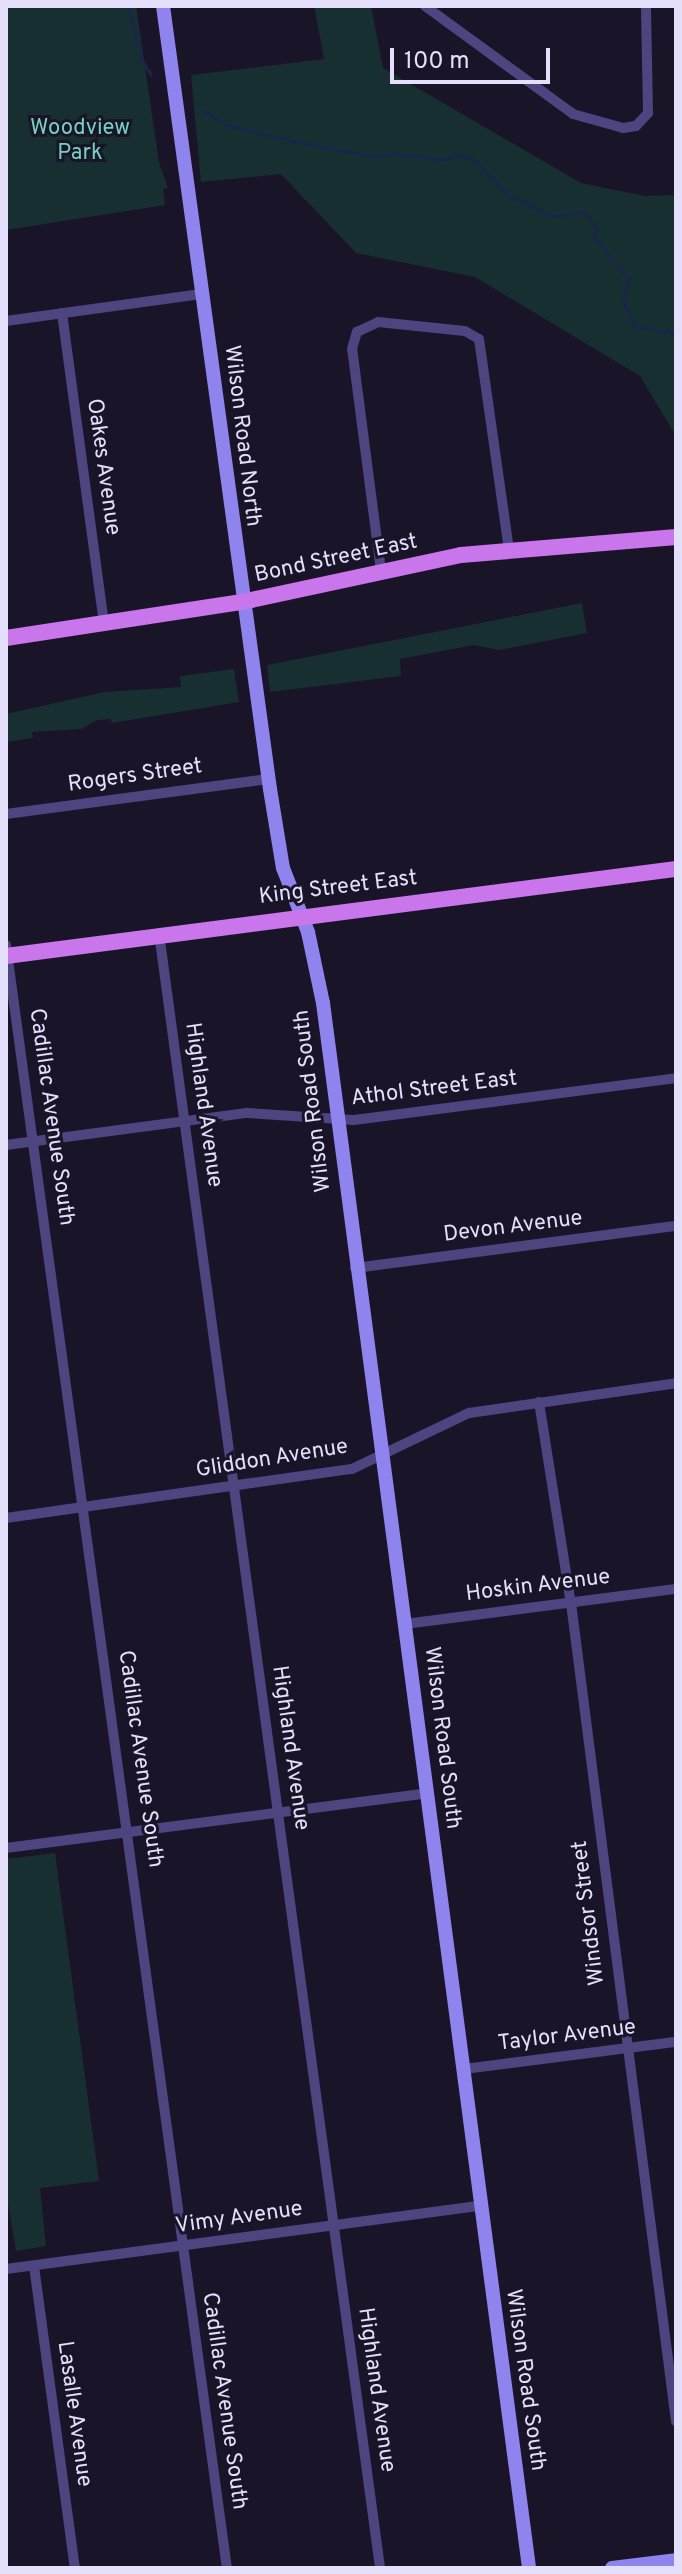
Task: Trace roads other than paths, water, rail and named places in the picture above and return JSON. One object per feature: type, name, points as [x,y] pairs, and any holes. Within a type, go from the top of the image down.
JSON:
[{"type":"main road","name":"Wilson Road North","points":[[163,6],[242,602],[269,779],[283,868],[302,915]]},
{"type":"main road","name":"Bond Street East","points":[[6,638],[242,602],[381,571],[509,550],[676,537]]},
{"type":"main road","name":"King Street East","points":[[6,952],[676,869]]},
{"type":"main road","name":"Wilson Road South","points":[[302,915],[321,987],[355,1268],[464,2069],[478,2206],[529,2568]]},
{"type":"main road","points":[[612,2568],[676,2560]]},
{"type":"street","points":[[425,6],[591,123],[636,126],[645,121],[649,107],[646,6]]},
{"type":"street","points":[[6,321],[201,294]]},
{"type":"street","name":"Oakes Avenue","points":[[62,313],[104,625]]},
{"type":"street","points":[[381,571],[352,349],[357,332],[378,322],[465,331],[479,339],[509,550]]},
{"type":"street","name":"Rogers Street","points":[[6,814],[269,779]]},
{"type":"street","name":"Highland Avenue","points":[[159,933],[380,2568]]},
{"type":"street","name":"Cadillac Avenue South","points":[[6,952],[86,1507],[227,2568]]},
{"type":"street","name":"Athol Street East","points":[[6,1145],[260,1113],[337,1120],[676,1078]]},
{"type":"street","name":"Devon Avenue","points":[[355,1268],[676,1226]]},
{"type":"street","name":"Gliddon Avenue","points":[[6,1518],[352,1469],[381,1458],[469,1413],[676,1383]]},
{"type":"street","name":"Windsor Street","points":[[539,1402],[571,1603],[625,2049],[676,2421]]},
{"type":"street","name":"Hoskin Avenue","points":[[405,1624],[676,1589]]},
{"type":"street","points":[[6,1848],[427,1793]]},
{"type":"street","name":"Taylor Avenue","points":[[464,2069],[676,2042]]},
{"type":"street","name":"Vimy Avenue","points":[[6,2269],[478,2206]]},
{"type":"street","name":"Lasalle Avenue","points":[[34,2266],[75,2568]]},
{"type":"waterway","points":[[128,6],[143,62],[151,75]]},
{"type":"waterway","points":[[202,110],[229,126],[321,147],[374,156],[397,153],[442,160],[458,155],[473,160],[510,196],[539,211],[554,216],[585,211],[596,228],[594,236],[629,280],[623,301],[635,327],[668,331],[676,338]]},
{"type":"park label","name":"Woodview Park","points":[[80,140]]}]
